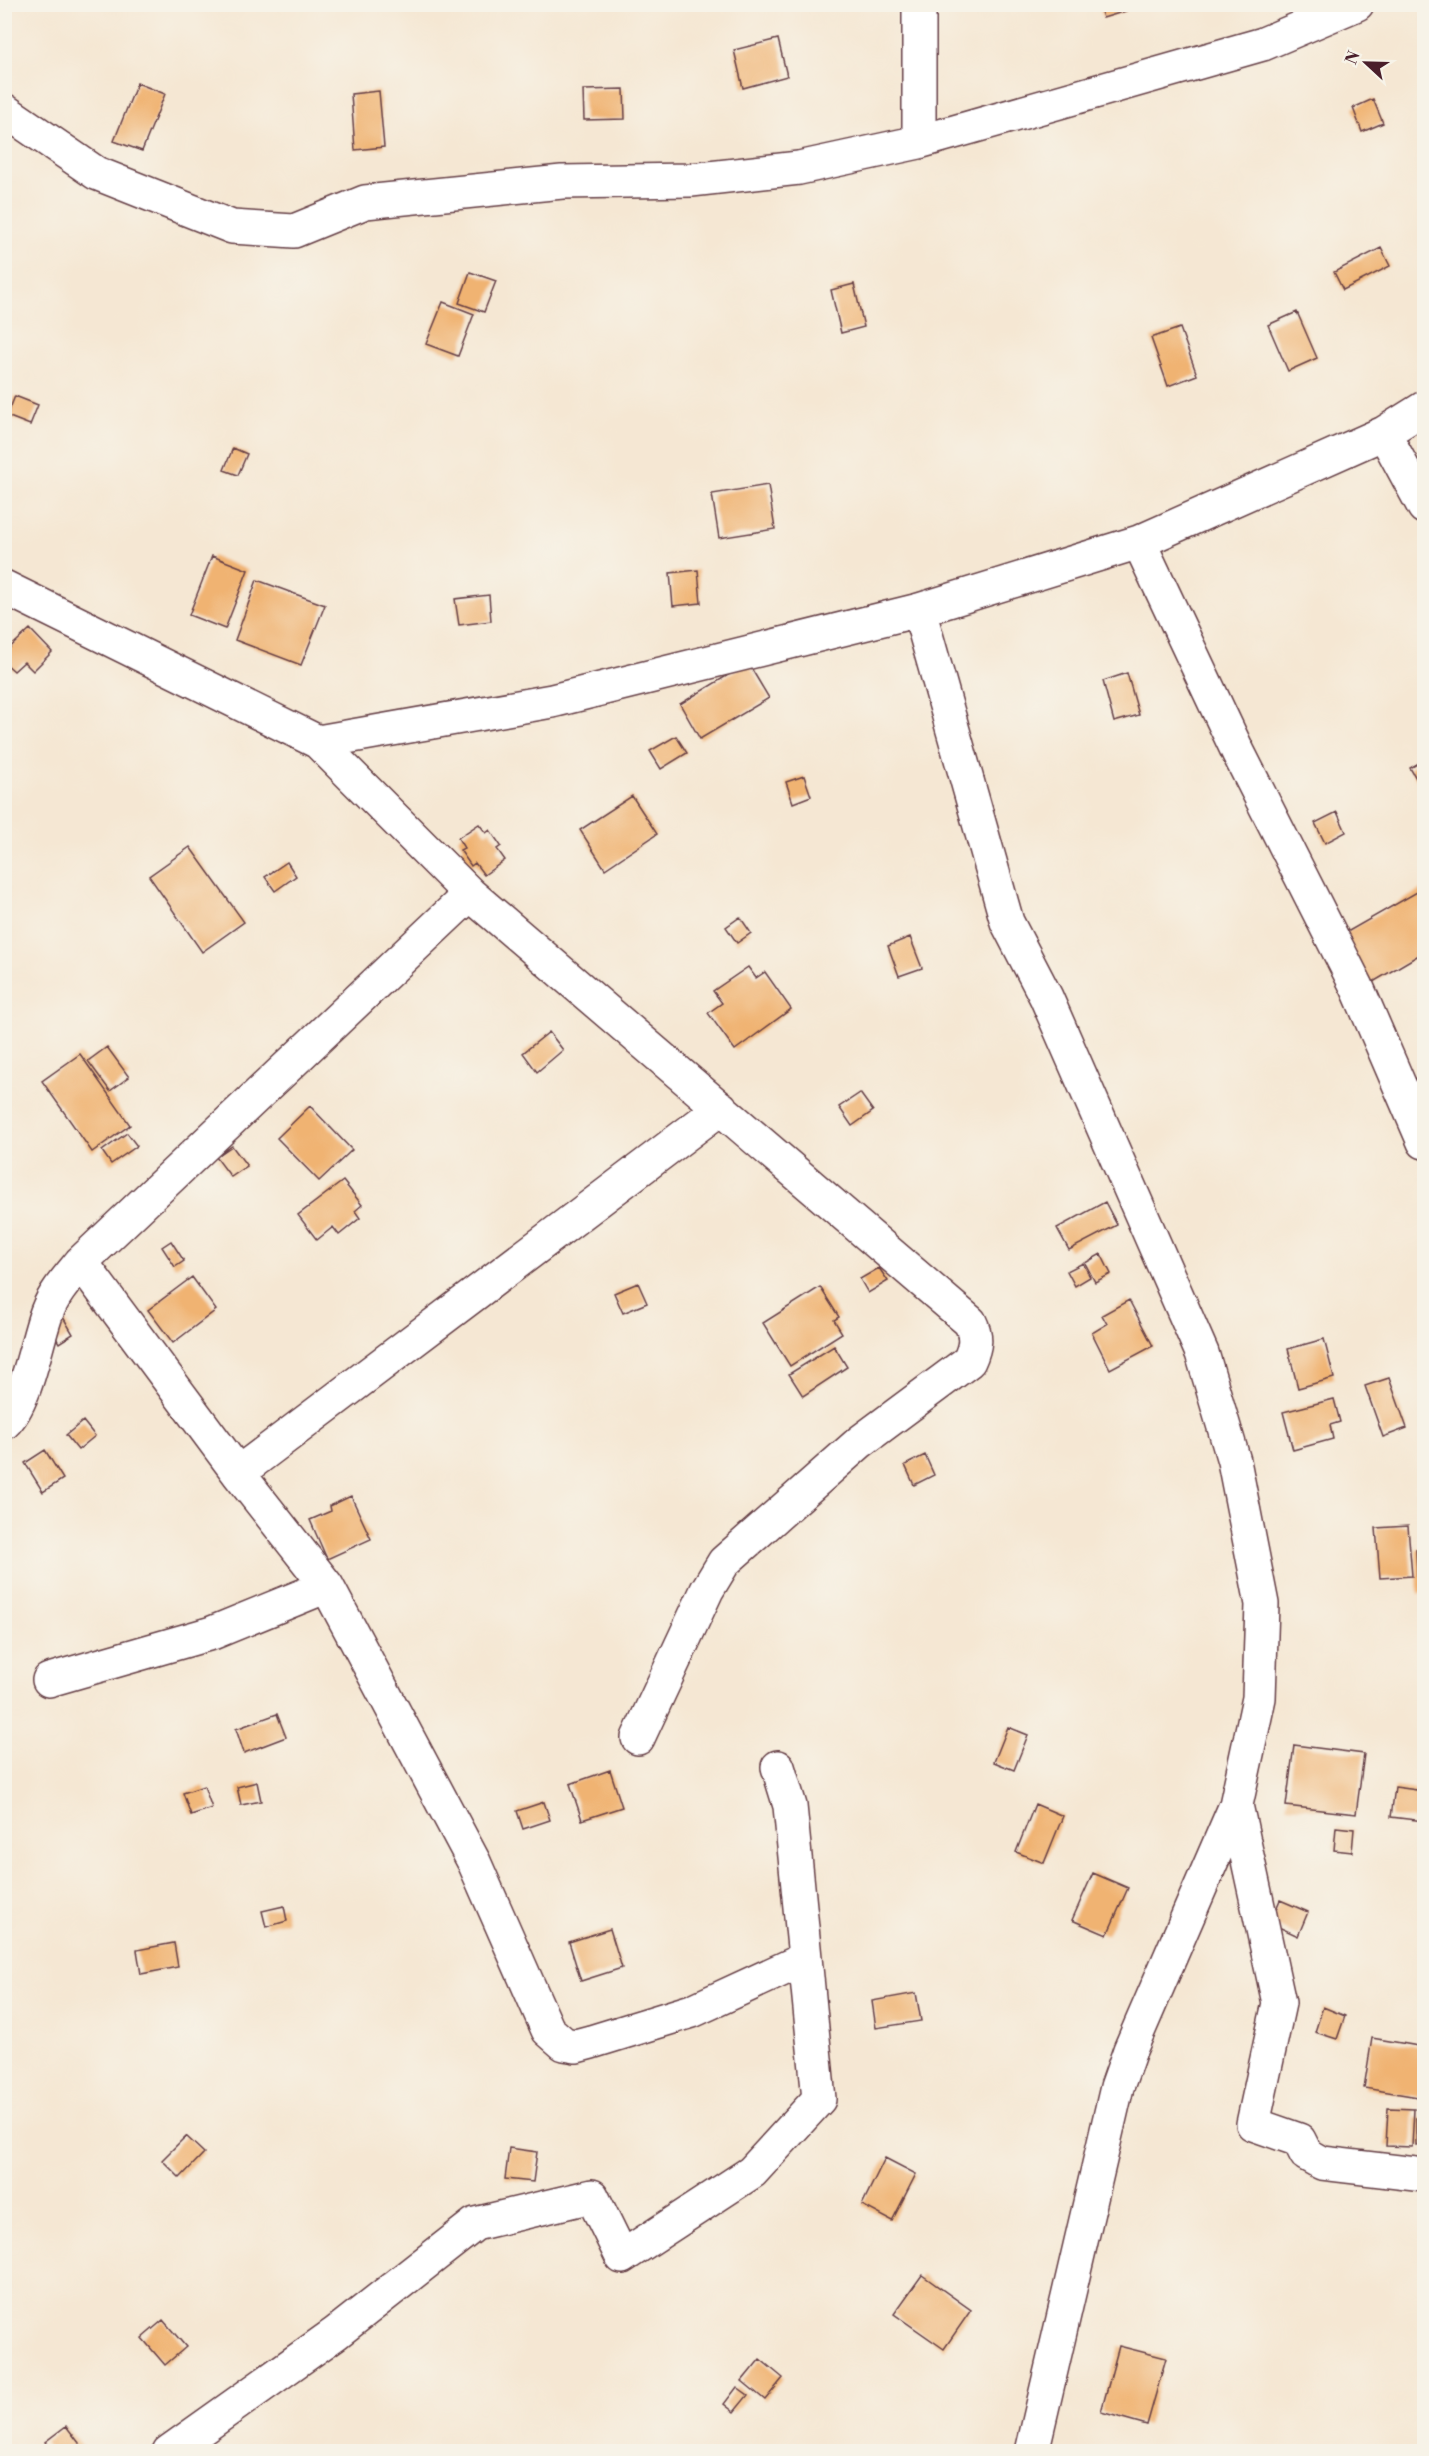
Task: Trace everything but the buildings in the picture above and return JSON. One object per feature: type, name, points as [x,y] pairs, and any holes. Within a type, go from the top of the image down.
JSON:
[{"type":"street","points":[[919,4],[919,142]]},
{"type":"street","points":[[4,110],[96,173],[232,227],[294,231],[365,202],[562,182],[691,180],[799,168],[919,142],[1263,44],[1357,4]]},
{"type":"street","points":[[318,742],[552,701],[919,609],[1139,542],[1384,433],[1425,408]]},
{"type":"street","points":[[1384,433],[1425,507]]},
{"type":"street","points":[[1139,542],[1238,752],[1357,987],[1425,1142]]},
{"type":"street","points":[[4,587],[318,742],[470,894],[970,1322],[976,1334],[974,1350],[969,1361],[860,1442],[724,1562],[707,1590],[638,1738]]},
{"type":"street","points":[[919,609],[1007,922],[1046,997],[1202,1353],[1234,1461],[1262,1604],[1259,1698],[1236,1805],[1130,2050],[1117,2087],[1032,2451]]},
{"type":"street","points":[[4,1423],[22,1391],[48,1310],[61,1286],[81,1262],[470,894]]},
{"type":"street","points":[[238,1473],[721,1108]]},
{"type":"street","points":[[81,1262],[238,1473],[327,1586],[474,1862],[548,2030],[556,2039],[576,2046],[692,2012],[805,1959]]},
{"type":"street","points":[[49,1680],[212,1633],[327,1586]]},
{"type":"street","points":[[169,2451],[336,2333],[475,2224],[592,2196],[622,2257],[752,2172],[819,2099],[790,1806],[778,1767]]},
{"type":"street","points":[[1236,1805],[1279,2003],[1253,2124],[1299,2140],[1306,2154],[1322,2163],[1425,2175]]}]
